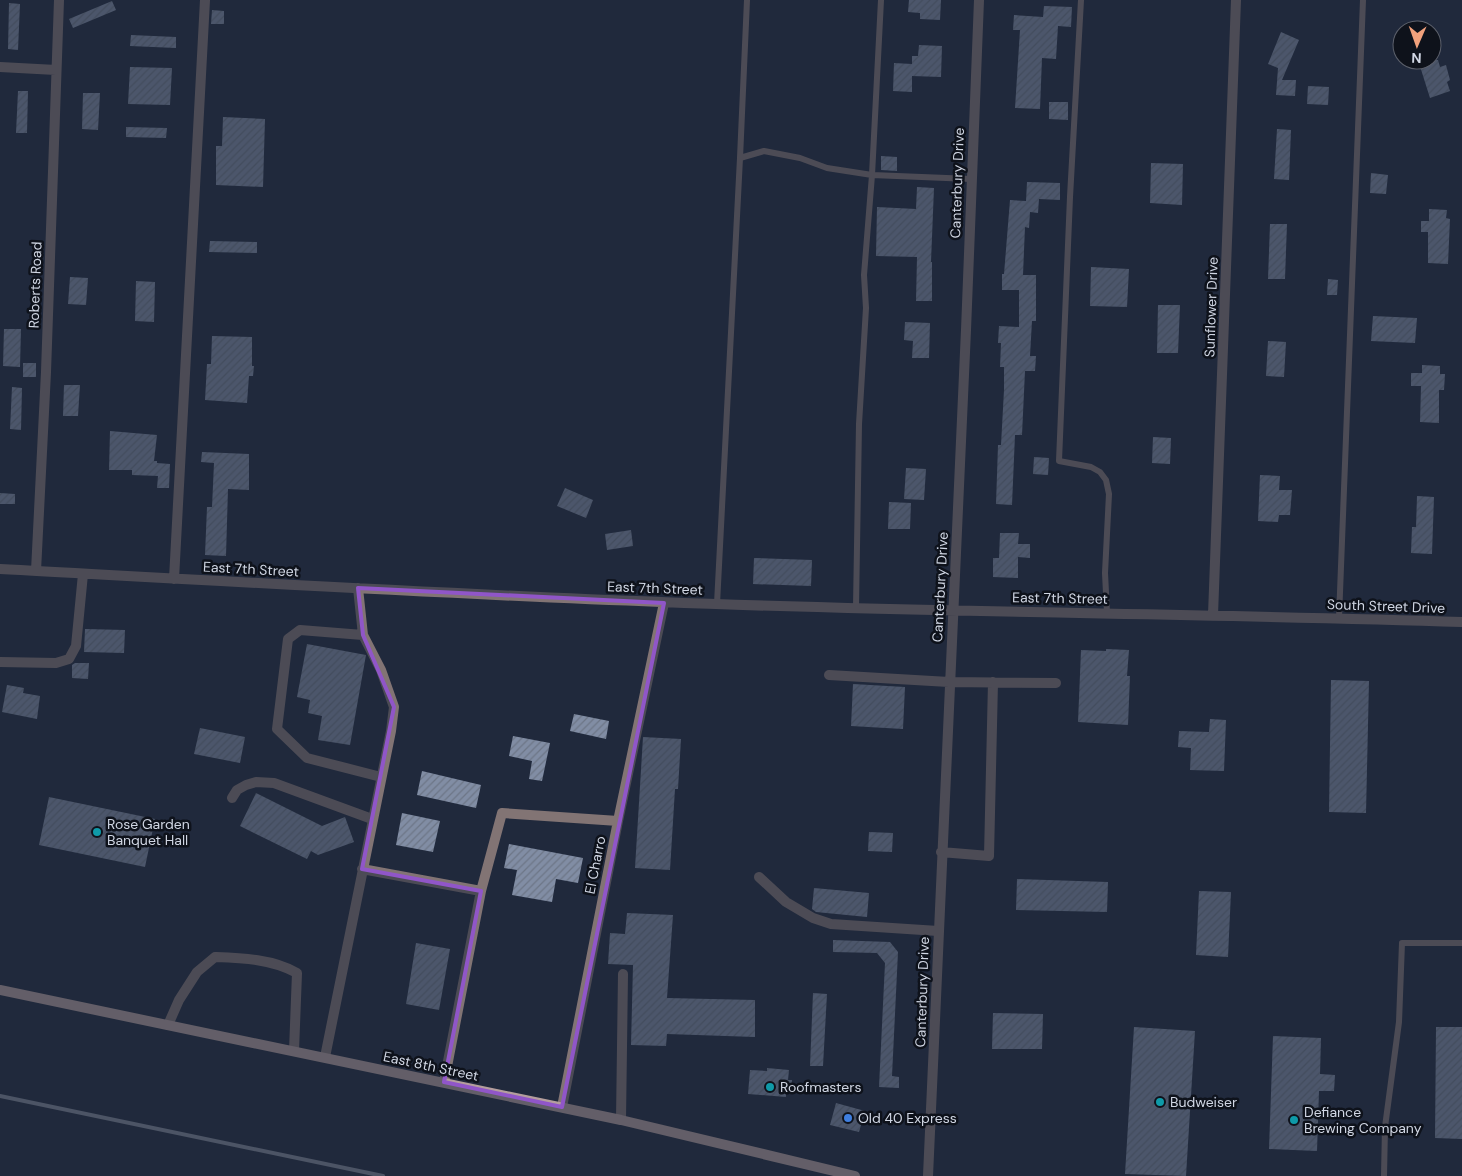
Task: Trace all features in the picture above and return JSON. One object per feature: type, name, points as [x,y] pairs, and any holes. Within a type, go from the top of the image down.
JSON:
[{"type":"main road","name":"East 8th Street","points":[[0,990],[562,1107],[855,1176]]},
{"type":"street","name":"Roberts Road","points":[[36,571],[59,0]]},
{"type":"street","points":[[174,579],[205,0]]},
{"type":"street","name":"Canterbury Drive","points":[[928,1176],[966,330],[978,0]]},
{"type":"street","name":"Sunflower Drive","points":[[1213,615],[1236,0]]},
{"type":"street","points":[[0,67],[56,70]]},
{"type":"street","name":"East 7th Street","points":[[0,569],[664,603],[1310,617]]},
{"type":"street","points":[[0,662],[56,663],[69,659],[76,646],[83,574]]},
{"type":"street","points":[[325,1057],[391,731],[394,708],[381,670],[363,635],[358,588]]},
{"type":"street","points":[[618,821],[664,603]]},
{"type":"street","name":"South Street Drive","points":[[1310,617],[1462,622]]},
{"type":"street","points":[[363,635],[300,630],[288,639],[278,729],[307,758],[381,777]]},
{"type":"street","points":[[829,676],[949,682],[1056,683]]},
{"type":"street","points":[[942,852],[989,856],[993,682]]},
{"type":"street","points":[[232,798],[237,790],[246,785],[256,782],[274,784],[372,820]]},
{"type":"street","name":"El Charro","points":[[481,891],[502,813],[618,821],[562,1107]]},
{"type":"street","points":[[362,869],[481,891],[444,1082]]},
{"type":"street","points":[[759,877],[786,902],[813,918],[831,924],[938,931]]},
{"type":"street","points":[[168,1025],[179,1000],[197,972],[215,957],[248,958],[288,968],[297,974],[294,1051]]},
{"type":"street","points":[[621,1120],[623,974]]},
{"type":"lane","points":[[717,604],[747,0]]},
{"type":"lane","points":[[856,608],[858,424],[866,308],[864,275],[872,175],[881,0]]},
{"type":"lane","points":[[1081,0],[1059,461],[1100,472],[1106,480],[1108,494],[1105,573],[1107,613]]},
{"type":"lane","points":[[1339,618],[1363,0]]},
{"type":"lane","points":[[740,158],[764,151],[800,158],[827,168],[872,175],[970,180]]},
{"type":"lane","points":[[1384,1176],[1385,1127],[1399,1022],[1402,943],[1462,943]]},
{"type":"highlighted area","points":[[358,588],[664,603],[562,1107],[444,1082],[481,891],[362,869],[394,707],[363,635]]},
{"type":"building","points":[[909,0],[941,0],[940,20],[920,19],[920,13],[908,12]]},
{"type":"building","points":[[112,1],[116,10],[73,28],[69,19]]},
{"type":"building","points":[[9,3],[20,4],[18,50],[8,49]]},
{"type":"building","points":[[1044,6],[1072,7],[1071,27],[1058,26],[1056,59],[1042,58],[1040,109],[1015,108],[1020,30],[1013,30],[1014,15],[1043,17]]},
{"type":"building","points":[[212,10],[224,11],[224,24],[211,24]]},
{"type":"building","points":[[1281,32],[1299,40],[1282,80],[1296,80],[1295,96],[1276,95],[1278,68],[1268,64]]},
{"type":"building","points":[[131,35],[176,37],[176,48],[130,46]]},
{"type":"building","points":[[919,45],[942,46],[941,77],[912,76],[912,92],[893,91],[894,63],[912,64],[912,56],[918,56]]},
{"type":"building","points":[[1446,65],[1450,80],[1447,82],[1450,91],[1430,98],[1421,70],[1442,70],[1442,66]]},
{"type":"building","points":[[130,67],[172,68],[170,105],[128,104]]},
{"type":"building","points":[[1308,86],[1329,87],[1328,105],[1307,104]]},
{"type":"building","points":[[18,91],[28,91],[27,133],[16,133]]},
{"type":"building","points":[[83,93],[100,93],[98,130],[82,129]]},
{"type":"building","points":[[1049,102],[1068,102],[1068,120],[1049,119]]},
{"type":"building","points":[[223,117],[265,119],[263,187],[216,185],[216,146],[222,146]]},
{"type":"building","points":[[126,127],[167,128],[166,138],[126,137]]},
{"type":"building","points":[[1277,129],[1291,130],[1289,180],[1274,179]]},
{"type":"building","points":[[881,156],[897,157],[897,171],[881,170]]},
{"type":"building","points":[[1151,163],[1183,164],[1182,205],[1150,203]]},
{"type":"building","points":[[1371,173],[1388,175],[1386,194],[1370,193]]},
{"type":"building","points":[[1027,182],[1060,183],[1060,200],[1039,199],[1038,213],[1030,212],[1029,228],[1025,227],[1023,275],[1036,275],[1036,321],[1032,321],[1030,356],[1036,356],[1035,371],[1025,371],[1022,435],[1015,435],[1012,505],[996,504],[998,445],[1001,445],[1004,390],[1004,367],[1000,367],[1001,343],[998,343],[999,326],[1019,327],[1019,290],[1002,290],[1002,274],[1004,274],[1010,200],[1026,201]]},
{"type":"building","points":[[917,187],[934,188],[931,262],[932,301],[916,301],[917,257],[876,256],[877,207],[916,209]]},
{"type":"building","points":[[1429,209],[1447,210],[1446,218],[1450,219],[1448,264],[1428,263],[1428,232],[1421,232],[1421,221],[1429,221]]},
{"type":"building","points":[[1270,224],[1287,224],[1285,279],[1268,279]]},
{"type":"building","points":[[210,241],[257,242],[257,253],[209,252]]},
{"type":"building","points":[[1091,267],[1129,269],[1127,307],[1090,306]]},
{"type":"building","points":[[70,277],[88,278],[86,305],[68,304]]},
{"type":"building","points":[[1328,279],[1338,280],[1337,295],[1327,295]]},
{"type":"building","points":[[136,281],[155,282],[154,322],[135,321]]},
{"type":"building","points":[[1158,305],[1180,305],[1178,353],[1157,353]]},
{"type":"building","points":[[1373,316],[1417,318],[1415,343],[1371,341]]},
{"type":"building","points":[[905,322],[930,323],[929,358],[912,358],[913,341],[904,340]]},
{"type":"building","points":[[4,329],[21,329],[20,367],[3,366]]},
{"type":"building","points":[[212,336],[252,337],[252,366],[254,366],[253,376],[249,376],[247,403],[205,400],[207,364],[211,364]]},
{"type":"building","points":[[1268,341],[1286,342],[1284,377],[1266,376]]},
{"type":"building","points":[[23,363],[36,363],[36,377],[23,377]]},
{"type":"building","points":[[1422,365],[1440,366],[1440,374],[1445,374],[1444,390],[1439,390],[1439,423],[1420,422],[1421,386],[1411,386],[1411,373],[1422,373]]},
{"type":"building","points":[[64,385],[80,385],[78,416],[63,416]]},
{"type":"building","points":[[12,387],[22,388],[21,430],[10,429]]},
{"type":"building","points":[[110,431],[157,435],[154,461],[170,464],[169,488],[157,488],[158,476],[132,475],[132,470],[109,470]]},
{"type":"building","points":[[1153,437],[1171,438],[1170,464],[1152,463]]},
{"type":"building","points":[[202,452],[249,454],[249,490],[228,489],[226,556],[205,555],[207,507],[212,507],[214,463],[201,462]]},
{"type":"building","points":[[1034,457],[1049,458],[1048,475],[1033,474]]},
{"type":"building","points":[[906,468],[926,469],[924,500],[904,499]]},
{"type":"building","points":[[1260,475],[1280,476],[1279,490],[1292,490],[1290,515],[1279,515],[1278,522],[1258,521]]},
{"type":"building","points":[[565,488],[593,500],[586,518],[557,506]]},
{"type":"building","points":[[0,493],[15,494],[15,504],[0,504]]},
{"type":"building","points":[[1417,496],[1434,497],[1432,554],[1411,553],[1412,527],[1416,527]]},
{"type":"building","points":[[889,502],[911,503],[910,529],[888,529]]},
{"type":"building","points":[[631,530],[633,546],[607,550],[605,534]]},
{"type":"building","points":[[1000,533],[1019,533],[1018,544],[1030,544],[1030,558],[1018,557],[1018,578],[993,577],[993,558],[999,558]]},
{"type":"building","points":[[754,558],[812,560],[811,586],[753,584]]},
{"type":"building","points":[[85,629],[125,630],[124,653],[84,652]]},
{"type":"building","points":[[307,644],[366,655],[350,745],[318,740],[322,716],[308,713],[310,700],[297,697]]},
{"type":"building","points":[[1106,649],[1129,650],[1127,676],[1130,676],[1128,725],[1078,722],[1081,650],[1106,651]]},
{"type":"building","points":[[75,663],[89,663],[88,679],[72,678],[72,665]]},
{"type":"building","points":[[1331,680],[1369,681],[1366,813],[1329,812]]},
{"type":"building","points":[[853,684],[905,687],[903,729],[851,726]]},
{"type":"building","points":[[7,685],[24,688],[23,693],[40,696],[37,719],[2,712]]},
{"type":"building","points":[[574,714],[609,721],[606,739],[570,731]]},
{"type":"building","points":[[1210,719],[1226,720],[1224,771],[1190,770],[1191,748],[1178,747],[1179,731],[1209,732]]},
{"type":"building","points":[[200,728],[245,737],[240,763],[194,754]]},
{"type":"building","points":[[513,736],[550,743],[542,781],[529,779],[532,761],[509,756]]},
{"type":"building","points":[[643,737],[681,739],[678,789],[675,789],[670,870],[635,868]]},
{"type":"building","points":[[422,771],[481,785],[476,808],[417,795]]},
{"type":"building","points":[[256,793],[322,826],[345,817],[354,842],[318,855],[311,851],[307,859],[240,826]]},
{"type":"building","name":"Rose Garden Banquet Hall","points":[[49,797],[155,819],[145,867],[39,845]]},
{"type":"building","points":[[402,813],[440,821],[433,852],[396,845]]},
{"type":"building","points":[[869,832],[893,833],[892,852],[868,851]]},
{"type":"building","points":[[509,844],[583,858],[578,883],[556,879],[552,902],[512,895],[517,870],[504,868]]},
{"type":"building","points":[[1017,879],[1108,882],[1107,912],[1016,910]]},
{"type":"building","points":[[814,888],[869,893],[867,917],[816,912],[812,909]]},
{"type":"building","points":[[1199,891],[1231,892],[1228,957],[1196,955]]},
{"type":"building","points":[[627,913],[673,915],[667,998],[755,1000],[755,1037],[667,1034],[666,1046],[631,1045],[633,965],[608,964],[610,933],[625,934]]},
{"type":"building","points":[[833,940],[890,942],[898,952],[892,1076],[899,1077],[899,1088],[879,1087],[885,963],[877,953],[833,952]]},
{"type":"building","points":[[416,943],[450,949],[439,1010],[406,1004]]},
{"type":"building","points":[[813,993],[827,994],[823,1066],[810,1066]]},
{"type":"building","points":[[993,1013],[1043,1014],[1042,1049],[992,1049]]},
{"type":"building","name":"Budweiser","points":[[1134,1027],[1195,1031],[1186,1176],[1125,1174]]},
{"type":"building","points":[[1436,1027],[1462,1027],[1462,1139],[1435,1138]]},
{"type":"building","name":"Defiance Brewing Company","points":[[1273,1036],[1321,1038],[1320,1074],[1335,1075],[1334,1091],[1319,1091],[1317,1151],[1269,1149]]},
{"type":"building","name":"Roofmasters","points":[[767,1068],[789,1070],[788,1080],[792,1080],[791,1094],[786,1094],[786,1097],[748,1094],[750,1070],[767,1071]]},
{"type":"building","name":"Old 40 Express","points":[[836,1103],[865,1111],[859,1132],[830,1125]]},
{"type":"railway","points":[[0,1096],[383,1176]]},
{"type":"place","name":"Rose Garden Banquet Hall","points":[[97,832]]},
{"type":"place","name":"Roofmasters","points":[[770,1087]]},
{"type":"place","name":"Budweiser","points":[[1160,1102]]},
{"type":"place","name":"Old 40 Express","points":[[848,1118]]},
{"type":"place","name":"Defiance Brewing Company","points":[[1294,1120]]}]
